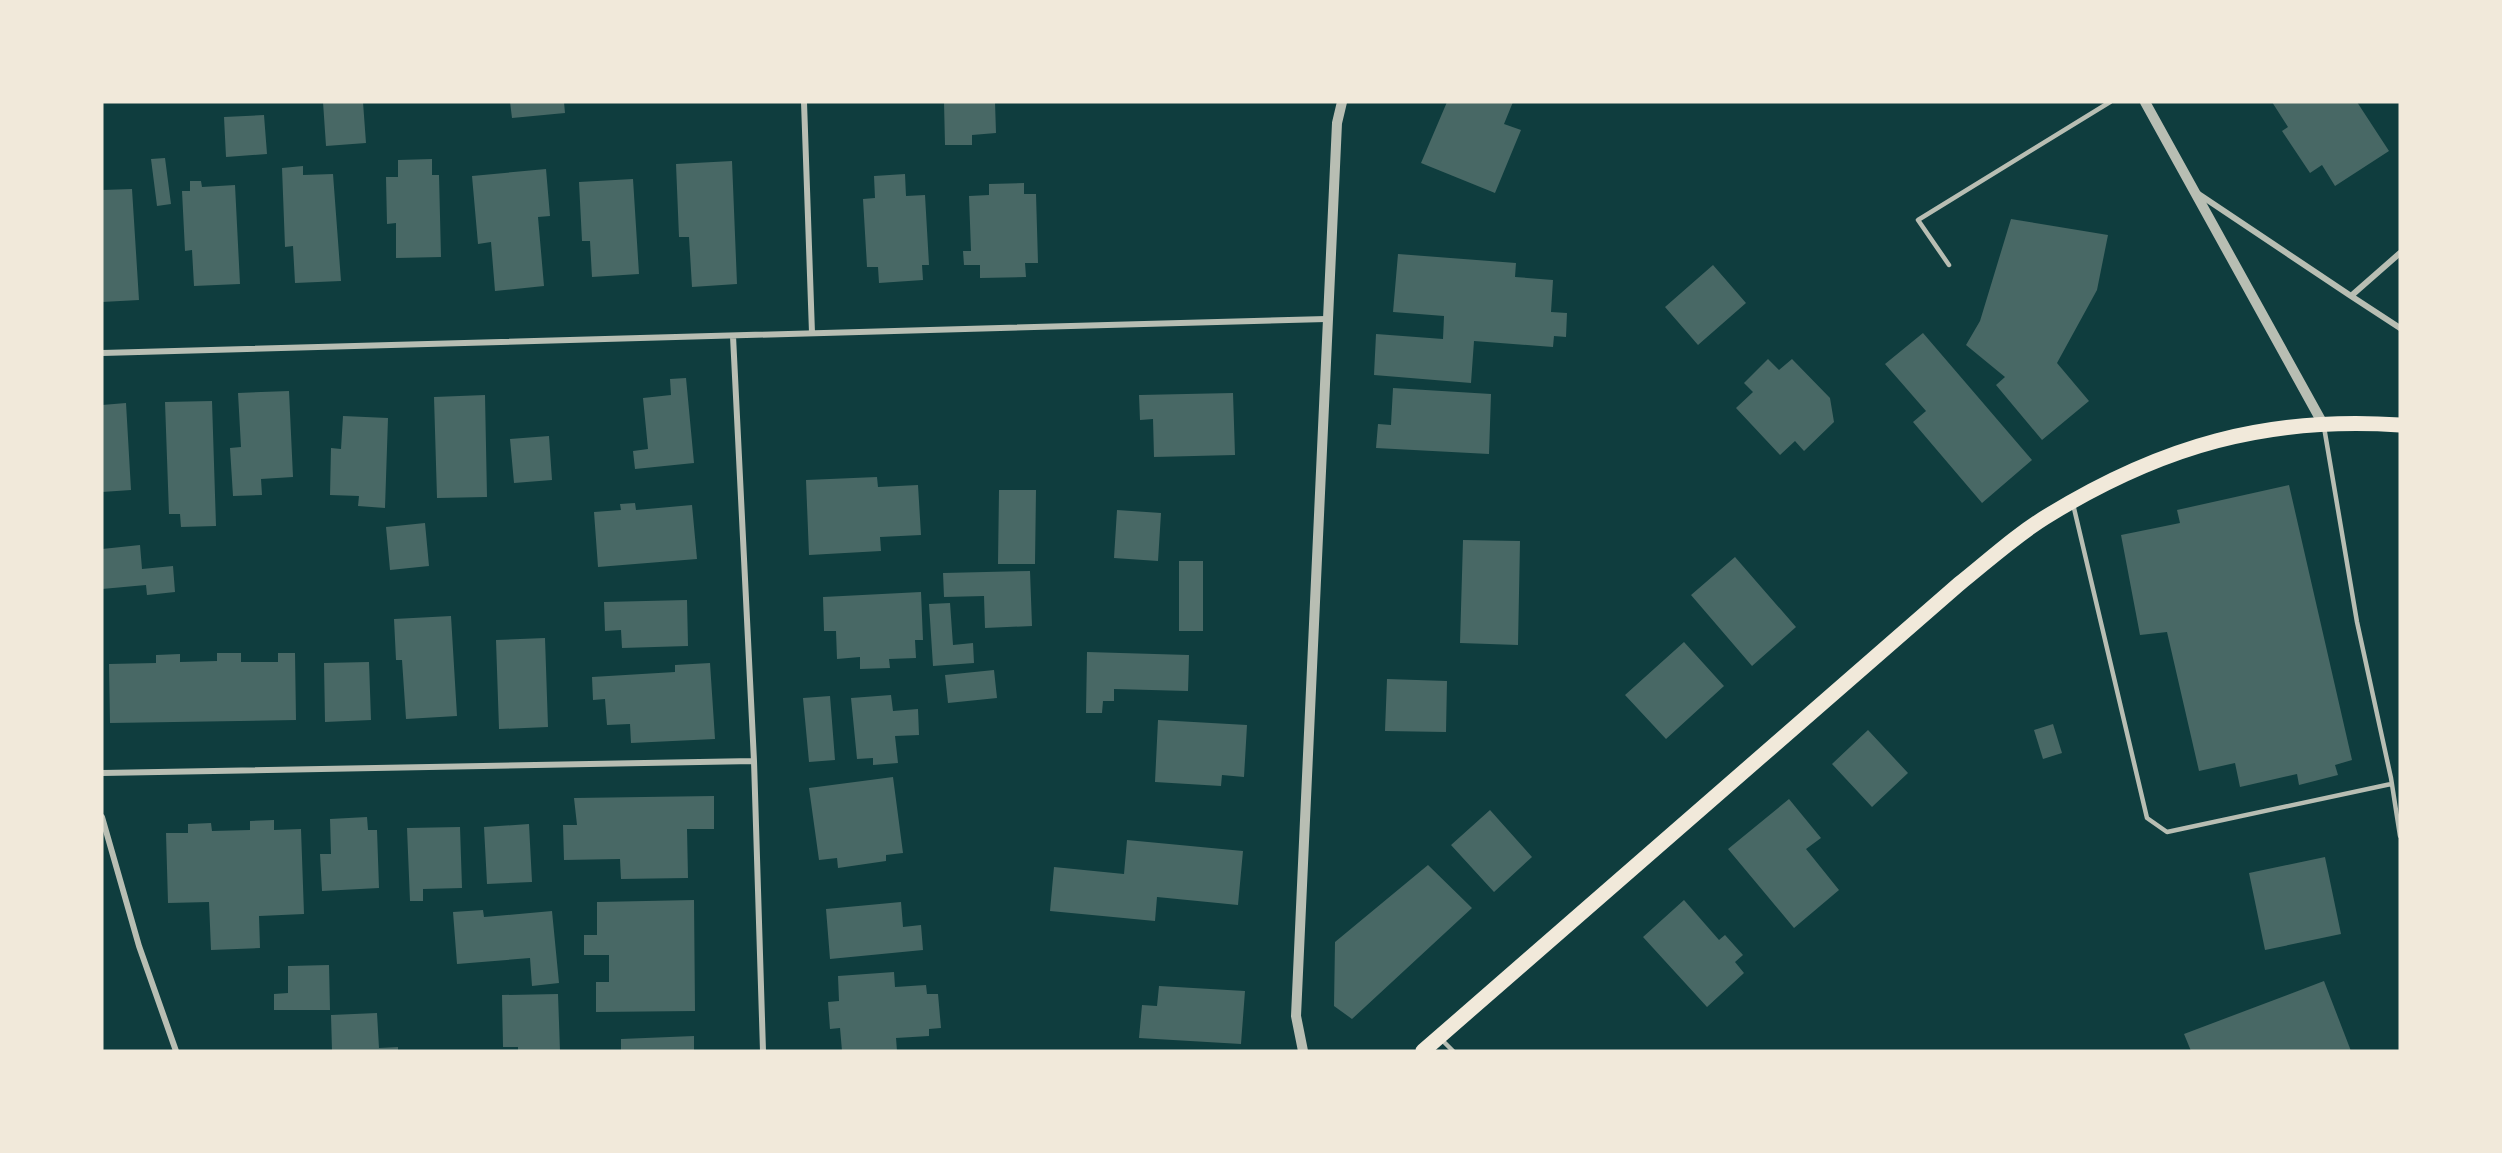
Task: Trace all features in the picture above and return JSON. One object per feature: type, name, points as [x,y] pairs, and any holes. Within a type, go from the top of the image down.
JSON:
[{"type":"main road","points":[[1423,1051],[1959,584],[2048,516],[2147,462],[2199,444],[2258,431],[2323,424],[2400,425]]},
{"type":"street","points":[[804,102],[812,333]]},
{"type":"street","points":[[1304,1051],[1296,1016],[1326,319],[1337,123],[1342,102]]},
{"type":"street","points":[[2145,102],[2323,424]]},
{"type":"street","points":[[2195,192],[2400,328]]},
{"type":"street","points":[[2351,296],[2400,253]]},
{"type":"street","points":[[102,353],[1326,319]]},
{"type":"street","points":[[733,336],[754,761],[763,1051]]},
{"type":"street","points":[[102,773],[754,761]]},
{"type":"street","points":[[102,817],[139,946],[176,1051]]},
{"type":"lane","points":[[1949,265],[1918,220],[2110,102]]},
{"type":"lane","points":[[2323,424],[2357,622],[2400,836]]},
{"type":"lane","points":[[2073,501],[2147,818],[2167,832],[2391,784]]},
{"type":"lane","points":[[1439,1037],[1453,1051]]},
{"type":"building","points":[[323,102],[363,102],[366,143],[326,146]]},
{"type":"building","points":[[510,102],[564,102],[565,113],[512,118]]},
{"type":"building","points":[[944,102],[995,102],[996,133],[972,135],[972,145],[945,145]]},
{"type":"building","points":[[1447,102],[1513,102],[1504,124],[1521,130],[1495,193],[1421,163]]},
{"type":"building","points":[[2272,102],[2357,102],[2389,151],[2335,186],[2322,165],[2310,173],[2282,131],[2288,127]]},
{"type":"building","points":[[264,115],[267,154],[226,157],[224,117]]},
{"type":"building","points":[[165,158],[171,204],[157,206],[151,159]]},
{"type":"building","points":[[432,159],[432,175],[439,175],[441,257],[396,258],[396,223],[387,224],[386,177],[398,177],[398,160]]},
{"type":"building","points":[[732,161],[737,284],[692,287],[689,237],[679,237],[676,164]]},
{"type":"building","points":[[303,166],[303,175],[333,174],[341,281],[295,283],[293,246],[285,247],[282,168]]},
{"type":"building","points":[[546,169],[550,216],[538,217],[544,286],[495,291],[491,242],[478,244],[472,176]]},
{"type":"building","points":[[905,174],[906,196],[925,195],[929,265],[922,265],[923,280],[879,283],[878,267],[867,267],[863,199],[875,198],[874,176]]},
{"type":"building","points":[[633,179],[639,274],[592,277],[590,241],[582,241],[579,182]]},
{"type":"building","points":[[190,181],[201,181],[202,187],[235,185],[240,284],[194,286],[192,250],[185,251],[182,191],[190,191]]},
{"type":"building","points":[[1024,183],[1024,194],[1036,194],[1038,263],[1025,263],[1026,277],[980,278],[980,265],[964,265],[963,251],[971,251],[969,196],[989,195],[989,184]]},
{"type":"building","points":[[132,189],[139,300],[102,302],[102,190]]},
{"type":"building","points":[[2011,219],[2108,235],[2097,290],[2057,363],[2089,401],[2042,440],[1996,385],[2005,377],[1966,345],[1980,321]]},
{"type":"building","points":[[1398,254],[1516,263],[1515,277],[1553,280],[1551,312],[1567,313],[1566,337],[1554,336],[1553,347],[1474,341],[1471,383],[1374,375],[1376,334],[1443,339],[1444,316],[1393,312]]},
{"type":"building","points":[[1713,265],[1746,303],[1698,345],[1665,307]]},
{"type":"building","points":[[1923,333],[2032,460],[1982,503],[1913,422],[1926,411],[1885,364]]},
{"type":"building","points":[[1768,359],[1779,370],[1792,359],[1830,398],[1834,422],[1804,451],[1795,441],[1780,455],[1736,408],[1753,392],[1744,383]]},
{"type":"building","points":[[686,378],[694,463],[635,469],[633,451],[648,449],[643,398],[671,395],[670,379]]},
{"type":"building","points":[[1393,388],[1491,394],[1489,454],[1376,448],[1378,424],[1391,425]]},
{"type":"building","points":[[289,391],[293,477],[261,479],[262,495],[233,496],[230,448],[241,447],[238,393]]},
{"type":"building","points":[[1233,393],[1235,455],[1154,457],[1153,419],[1140,420],[1139,395]]},
{"type":"building","points":[[485,395],[487,497],[437,498],[434,397]]},
{"type":"building","points":[[212,401],[216,526],[181,527],[180,514],[169,514],[165,402]]},
{"type":"building","points":[[126,403],[131,490],[102,492],[102,405]]},
{"type":"building","points":[[343,416],[388,418],[385,508],[358,506],[359,496],[330,495],[331,448],[341,449]]},
{"type":"building","points":[[549,436],[552,480],[514,483],[510,439]]},
{"type":"building","points":[[877,477],[878,487],[918,485],[921,535],[880,537],[881,551],[809,555],[806,480]]},
{"type":"building","points":[[2289,485],[2352,760],[2335,765],[2338,775],[2299,785],[2297,774],[2240,787],[2235,763],[2199,771],[2167,632],[2140,635],[2121,535],[2180,523],[2177,510]]},
{"type":"building","points":[[999,490],[1036,490],[1035,564],[998,564]]},
{"type":"building","points":[[635,503],[636,510],[692,505],[697,559],[598,567],[594,512],[621,510],[620,504]]},
{"type":"building","points":[[1117,510],[1161,513],[1158,561],[1114,558]]},
{"type":"building","points":[[425,523],[429,566],[390,570],[386,527]]},
{"type":"building","points":[[1463,540],[1520,541],[1518,645],[1460,643]]},
{"type":"building","points":[[140,545],[142,569],[173,566],[175,592],[147,595],[146,585],[102,589],[102,549]]},
{"type":"building","points":[[1735,557],[1796,627],[1752,666],[1691,595]]},
{"type":"building","points":[[1179,561],[1203,561],[1203,631],[1179,631]]},
{"type":"building","points":[[1030,571],[1032,626],[985,628],[984,596],[944,597],[943,573]]},
{"type":"building","points":[[921,592],[923,640],[915,640],[916,658],[889,659],[890,668],[860,669],[860,657],[837,659],[836,631],[824,631],[823,597]]},
{"type":"building","points":[[687,600],[688,646],[622,648],[621,630],[605,631],[604,602]]},
{"type":"building","points":[[950,603],[953,645],[973,643],[974,663],[933,666],[929,604]]},
{"type":"building","points":[[451,616],[457,716],[406,719],[402,660],[396,660],[394,619]]},
{"type":"building","points":[[545,638],[548,727],[499,729],[496,640]]},
{"type":"building","points":[[1684,642],[1724,686],[1666,739],[1625,695]]},
{"type":"building","points":[[1087,652],[1189,655],[1188,691],[1114,689],[1114,701],[1103,701],[1102,713],[1086,713]]},
{"type":"building","points":[[217,653],[241,653],[241,662],[278,662],[278,653],[295,653],[296,720],[110,723],[109,664],[156,663],[156,655],[180,654],[180,662],[217,661]]},
{"type":"building","points":[[369,662],[371,720],[325,722],[324,663]]},
{"type":"building","points":[[710,663],[715,739],[631,743],[630,724],[607,725],[605,699],[593,700],[592,677],[675,672],[675,665]]},
{"type":"building","points":[[994,670],[997,698],[948,703],[945,675]]},
{"type":"building","points":[[1387,679],[1447,681],[1446,732],[1385,731]]},
{"type":"building","points":[[891,695],[893,711],[918,709],[919,735],[895,736],[898,763],[873,765],[873,758],[857,759],[851,698]]},
{"type":"building","points":[[830,696],[835,760],[809,762],[803,698]]},
{"type":"building","points":[[1158,720],[1247,725],[1244,777],[1222,775],[1221,786],[1155,782]]},
{"type":"building","points":[[2053,724],[2062,753],[2043,759],[2034,730]]},
{"type":"building","points":[[1868,730],[1908,773],[1872,807],[1832,764]]},
{"type":"building","points":[[893,777],[903,853],[886,855],[886,861],[838,868],[837,858],[819,860],[809,788]]},
{"type":"building","points":[[714,796],[714,829],[687,829],[688,878],[621,879],[620,859],[564,860],[563,825],[577,825],[574,798]]},
{"type":"building","points":[[1789,799],[1821,838],[1806,849],[1839,890],[1794,928],[1728,849]]},
{"type":"building","points":[[1490,810],[1532,857],[1494,892],[1451,845]]},
{"type":"building","points":[[367,817],[368,830],[377,830],[379,888],[322,891],[320,854],[331,854],[330,819]]},
{"type":"building","points":[[274,820],[274,830],[301,829],[304,914],[259,916],[260,948],[211,950],[209,902],[168,903],[166,833],[188,833],[188,824],[211,823],[212,831],[250,830],[250,821]]},
{"type":"building","points":[[529,824],[532,882],[487,884],[484,827]]},
{"type":"building","points":[[460,827],[462,888],[423,889],[423,901],[410,901],[407,828]]},
{"type":"building","points":[[1127,840],[1243,851],[1238,905],[1157,897],[1155,921],[1050,911],[1054,867],[1124,874]]},
{"type":"building","points":[[2325,857],[2341,934],[2265,950],[2249,873]]},
{"type":"building","points":[[1428,865],[1472,908],[1352,1019],[1334,1006],[1335,942]]},
{"type":"building","points":[[694,900],[695,1011],[596,1012],[596,982],[609,982],[609,955],[584,955],[584,935],[597,935],[597,902]]},
{"type":"building","points":[[1684,900],[1719,940],[1725,935],[1743,955],[1735,962],[1744,973],[1707,1007],[1643,937]]},
{"type":"building","points":[[901,902],[903,927],[921,925],[923,950],[830,959],[826,909]]},
{"type":"building","points":[[483,910],[484,917],[552,911],[559,983],[532,986],[530,958],[457,964],[453,912]]},
{"type":"building","points":[[329,965],[330,1010],[274,1010],[274,994],[288,993],[288,966]]},
{"type":"building","points":[[894,972],[895,987],[926,985],[927,994],[938,994],[941,1028],[929,1029],[929,1036],[896,1038],[897,1051],[842,1051],[840,1028],[830,1029],[828,1002],[839,1001],[838,976]]},
{"type":"building","points":[[2324,981],[2351,1051],[2191,1051],[2184,1034]]},
{"type":"building","points":[[1159,986],[1245,991],[1241,1044],[1139,1038],[1142,1005],[1157,1006]]},
{"type":"building","points":[[558,994],[560,1051],[518,1051],[518,1047],[503,1047],[502,995]]},
{"type":"building","points":[[377,1013],[379,1048],[398,1047],[398,1051],[332,1051],[331,1015]]},
{"type":"building","points":[[694,1036],[694,1051],[621,1051],[621,1039]]}]
